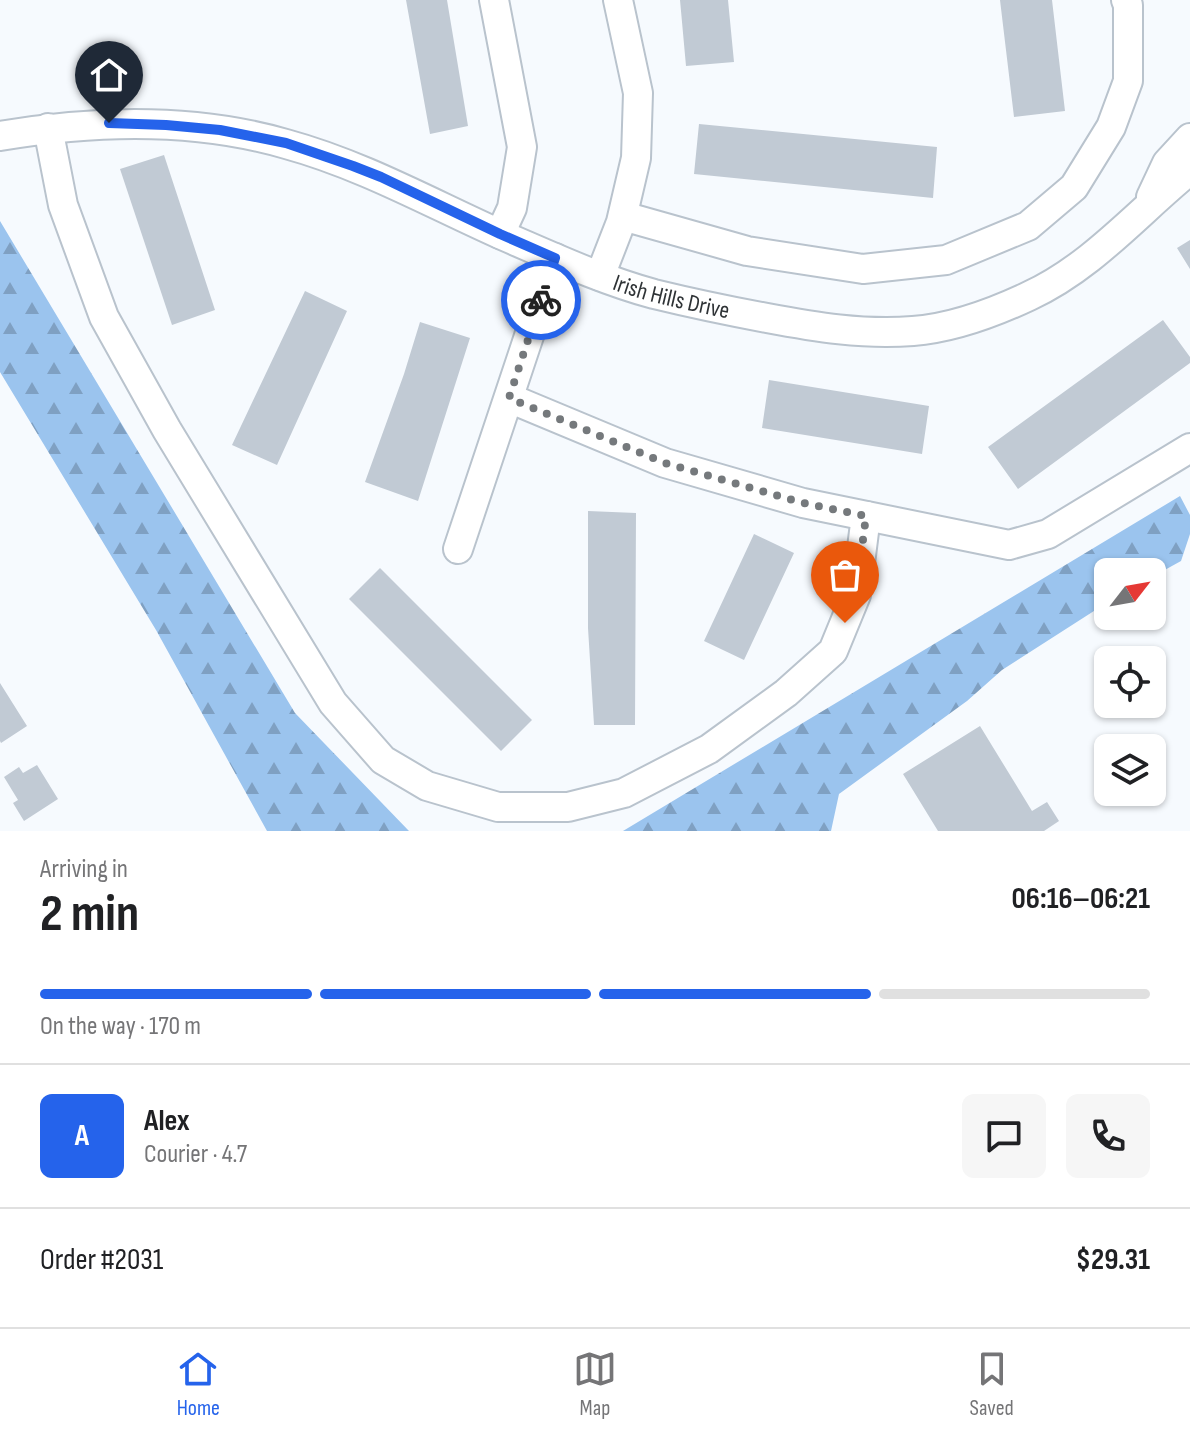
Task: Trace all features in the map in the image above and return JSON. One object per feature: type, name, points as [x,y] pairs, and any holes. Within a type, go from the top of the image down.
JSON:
[{"type":"street","points":[[494,0],[522,147],[512,208],[500,234]]},
{"type":"street","points":[[600,276],[623,216],[636,158],[638,93],[618,0]]},
{"type":"street","points":[[623,216],[747,251],[863,269],[946,260],[1028,226],[1074,187],[1111,127],[1128,81],[1126,0]]},
{"type":"street","name":"Irish Hills Drive","points":[[0,136],[109,123],[166,125],[252,135],[353,166],[555,258],[651,293],[729,311],[853,332],[914,331],[971,319],[1051,285],[1094,255],[1190,170]]},
{"type":"street","points":[[48,128],[63,205],[104,317],[167,430],[333,703],[383,760],[427,786],[498,807],[568,807],[624,793],[709,749],[786,693],[833,651],[856,595],[866,516]]},
{"type":"street","name":"Irish Hills Drive","points":[[1145,211],[1167,163],[1190,138]]},
{"type":"street","points":[[458,549],[555,258]]},
{"type":"street","points":[[509,398],[665,463],[803,503],[1009,545],[1048,534],[1190,448]]},
{"type":"green space","points":[[0,221],[295,713],[409,831],[267,831],[156,630],[0,372]]},
{"type":"green space","points":[[1180,496],[1190,515],[1190,534],[1181,561],[1166,569],[1166,558],[1094,558],[1094,611],[1002,670],[967,701],[839,794],[831,831],[623,831]]},
{"type":"building","points":[[406,0],[447,0],[468,126],[430,134]]},
{"type":"building","points":[[680,0],[728,0],[734,62],[686,66]]},
{"type":"building","points":[[1000,0],[1052,0],[1065,111],[1014,117]]},
{"type":"building","points":[[699,124],[937,147],[933,198],[694,174]]},
{"type":"building","points":[[164,155],[215,310],[172,325],[120,169]]},
{"type":"building","points":[[1190,240],[1190,269],[1177,248]]},
{"type":"building","points":[[305,291],[347,311],[277,465],[232,445]]},
{"type":"building","points":[[1163,320],[1190,357],[1190,363],[1018,489],[988,447]]},
{"type":"building","points":[[420,322],[470,338],[418,501],[365,482]]},
{"type":"building","points":[[769,380],[929,406],[922,454],[762,428]]},
{"type":"building","points":[[588,511],[636,513],[635,725],[594,725],[588,628]]},
{"type":"building","points":[[754,534],[794,553],[744,660],[704,641]]},
{"type":"building","points":[[380,568],[532,720],[501,751],[349,599]]},
{"type":"building","points":[[0,683],[27,726],[1,743],[0,741]]},
{"type":"building","points":[[980,726],[1032,811],[1047,802],[1059,821],[1044,831],[938,831],[903,774]]},
{"type":"building","points":[[37,765],[58,799],[24,821],[13,803],[18,800],[4,777],[19,767],[23,773]]},
{"type":"way so far","points":[[541,300],[509,398],[665,463],[803,503],[866,516],[856,595],[845,623]]},
{"type":"route","points":[[109,123],[166,125],[252,135],[286,143],[381,177],[555,258],[541,300]]}]
